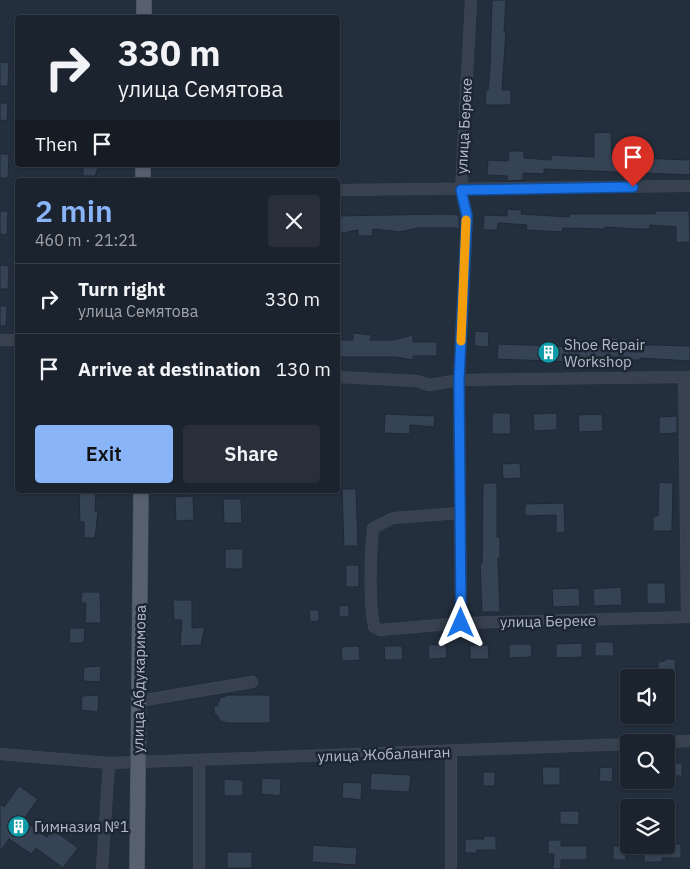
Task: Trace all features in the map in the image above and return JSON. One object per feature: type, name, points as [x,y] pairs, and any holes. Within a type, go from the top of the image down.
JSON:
[{"type":"main road","points":[[144,0],[144,15]]},
{"type":"main road","name":"улица Абдукаримова","points":[[137,869],[141,493]]},
{"type":"street","name":"улица Береке","points":[[471,0],[461,190],[467,216],[459,380],[461,623],[688,618]]},
{"type":"street","points":[[340,190],[690,186]]},
{"type":"street","points":[[0,340],[15,340]]},
{"type":"street","points":[[340,377],[417,381],[429,385],[459,380],[687,377],[688,618]]},
{"type":"street","points":[[460,513],[393,518],[373,528],[370,550],[371,614],[374,627],[380,630],[461,623]]},
{"type":"street","points":[[139,701],[252,682]]},
{"type":"street","points":[[675,742],[690,742]]},
{"type":"street","name":"улица Жобаланган","points":[[0,754],[109,763],[620,744]]},
{"type":"street","points":[[451,752],[451,869]]},
{"type":"street","points":[[199,760],[199,869]]},
{"type":"street","points":[[102,869],[109,763]]},
{"type":"building","points":[[492,0],[506,0],[502,90],[511,90],[511,105],[485,105],[490,68]]},
{"type":"building","points":[[0,62],[9,63],[8,86],[0,86]]},
{"type":"building","points":[[0,103],[8,103],[7,121],[0,120]]},
{"type":"building","points":[[611,132],[612,157],[690,160],[690,175],[544,169],[544,174],[523,173],[523,180],[507,181],[507,176],[487,175],[488,160],[508,161],[509,151],[524,151],[524,158],[551,160],[551,155],[594,157],[594,133]]},
{"type":"building","points":[[0,154],[9,154],[8,178],[0,178]]},
{"type":"building","points":[[83,167],[98,167],[95,176],[83,176]]},
{"type":"building","points":[[507,209],[522,210],[521,214],[569,217],[569,214],[655,214],[655,211],[689,211],[690,242],[676,243],[676,227],[650,225],[649,229],[563,228],[562,232],[526,230],[527,225],[498,223],[497,230],[483,230],[484,215],[507,216]]},
{"type":"building","points":[[0,211],[8,211],[7,235],[0,234]]},
{"type":"building","points":[[459,215],[459,229],[417,228],[400,232],[373,229],[372,236],[358,236],[358,230],[340,234],[340,216]]},
{"type":"building","points":[[0,265],[9,266],[8,289],[0,289]]},
{"type":"building","points":[[0,306],[7,306],[6,326],[0,326]]},
{"type":"building","points":[[475,331],[489,332],[488,347],[474,346]]},
{"type":"building","points":[[353,333],[372,335],[370,340],[393,340],[413,335],[413,342],[437,342],[437,356],[413,356],[413,360],[396,357],[340,357],[340,340],[353,340]]},
{"type":"building","points":[[606,338],[618,338],[618,344],[690,346],[690,361],[640,358],[640,360],[625,360],[625,357],[575,358],[575,362],[497,359],[498,344],[584,347],[585,344],[606,345]]},
{"type":"building","points":[[492,413],[510,413],[511,434],[492,434]]},
{"type":"building","points":[[557,413],[557,430],[534,431],[533,414]]},
{"type":"building","points":[[385,414],[435,416],[434,427],[410,425],[410,434],[384,433]]},
{"type":"building","points":[[602,414],[603,431],[579,432],[578,415]]},
{"type":"building","points":[[677,416],[677,433],[659,434],[659,417]]},
{"type":"building","points":[[520,463],[521,478],[503,479],[502,464]]},
{"type":"building","points":[[659,482],[673,483],[672,531],[653,531],[653,516],[658,516]]},
{"type":"building","points":[[483,483],[497,483],[497,537],[500,537],[500,558],[498,558],[500,612],[482,612],[480,563],[482,563]]},
{"type":"building","points":[[342,489],[356,489],[358,546],[344,546]]},
{"type":"building","points":[[79,493],[96,493],[95,511],[98,511],[95,538],[84,538],[84,522],[80,522]]},
{"type":"building","points":[[193,496],[194,520],[176,521],[175,497]]},
{"type":"building","points":[[223,499],[241,499],[242,523],[224,523]]},
{"type":"building","points":[[564,503],[565,532],[556,533],[556,515],[525,516],[525,504]]},
{"type":"building","points":[[225,549],[243,549],[243,569],[225,569]]},
{"type":"building","points":[[346,565],[359,565],[359,587],[346,587]]},
{"type":"building","points":[[647,583],[665,583],[666,604],[647,604]]},
{"type":"building","points":[[621,587],[622,605],[594,606],[593,589]]},
{"type":"building","points":[[579,588],[580,606],[553,607],[552,589]]},
{"type":"building","points":[[82,592],[100,592],[101,623],[85,623],[86,603],[81,603]]},
{"type":"building","points":[[173,600],[192,600],[192,628],[205,627],[201,645],[180,646],[182,620],[174,620]]},
{"type":"building","points":[[349,605],[349,617],[339,617],[339,606]]},
{"type":"building","points":[[309,610],[319,610],[319,621],[310,622]]},
{"type":"building","points":[[70,628],[85,628],[84,643],[69,643]]},
{"type":"building","points":[[595,642],[613,642],[614,656],[595,656]]},
{"type":"building","points":[[582,643],[582,657],[556,658],[556,644]]},
{"type":"building","points":[[446,644],[447,658],[429,659],[428,645]]},
{"type":"building","points":[[509,644],[531,644],[532,657],[509,658]]},
{"type":"building","points":[[470,645],[488,645],[489,659],[470,659]]},
{"type":"building","points":[[359,646],[360,660],[342,661],[341,647]]},
{"type":"building","points":[[384,646],[402,646],[403,660],[385,660]]},
{"type":"building","points":[[666,659],[675,659],[676,679],[675,669],[658,669],[658,662],[665,661]]},
{"type":"building","points":[[101,666],[100,682],[83,681],[84,667]]},
{"type":"building","points":[[99,695],[98,712],[81,710],[82,696]]},
{"type":"building","points":[[228,695],[270,695],[270,723],[228,723],[221,721],[214,714],[214,705],[217,706],[220,698]]},
{"type":"building","points":[[682,763],[682,776],[675,776],[675,764]]},
{"type":"building","points":[[542,767],[560,767],[560,785],[543,785]]},
{"type":"building","points":[[600,767],[613,768],[612,782],[599,781]]},
{"type":"building","points":[[483,772],[495,772],[495,786],[483,786]]},
{"type":"building","points":[[371,773],[411,775],[409,792],[370,790]]},
{"type":"building","points":[[262,778],[281,779],[280,796],[261,794]]},
{"type":"building","points":[[224,779],[243,780],[243,796],[224,796]]},
{"type":"building","points":[[343,782],[362,783],[361,800],[342,798]]},
{"type":"building","name":"Гимназия №1","points":[[19,786],[38,799],[23,820],[47,837],[52,829],[78,848],[63,868],[36,848],[31,854],[9,839],[0,851],[0,804],[4,807]]},
{"type":"building","points":[[560,811],[579,811],[579,825],[560,824]]},
{"type":"building","points":[[484,836],[496,836],[496,850],[477,850],[477,853],[465,853],[465,839],[484,839]]},
{"type":"building","points":[[548,840],[561,840],[561,846],[587,846],[587,860],[561,860],[561,869],[553,869],[554,854],[548,854]]},
{"type":"building","points":[[675,844],[681,844],[681,858],[662,858],[662,862],[644,862],[644,854],[675,854]]},
{"type":"building","points":[[313,845],[357,848],[356,865],[312,862]]},
{"type":"building","points":[[613,846],[620,846],[620,854],[626,854],[626,860],[613,860]]},
{"type":"building","points":[[227,852],[252,852],[252,868],[227,868]]},
{"type":"slow traffic","points":[[461,341],[466,220]]},
{"type":"place","name":"Shoe Repair Workshop","points":[[548,353]]},
{"type":"place","name":"Гимназия №1","points":[[18,826]]},
{"type":"route","points":[[461,623],[459,380],[467,216],[461,190],[633,187]]}]
